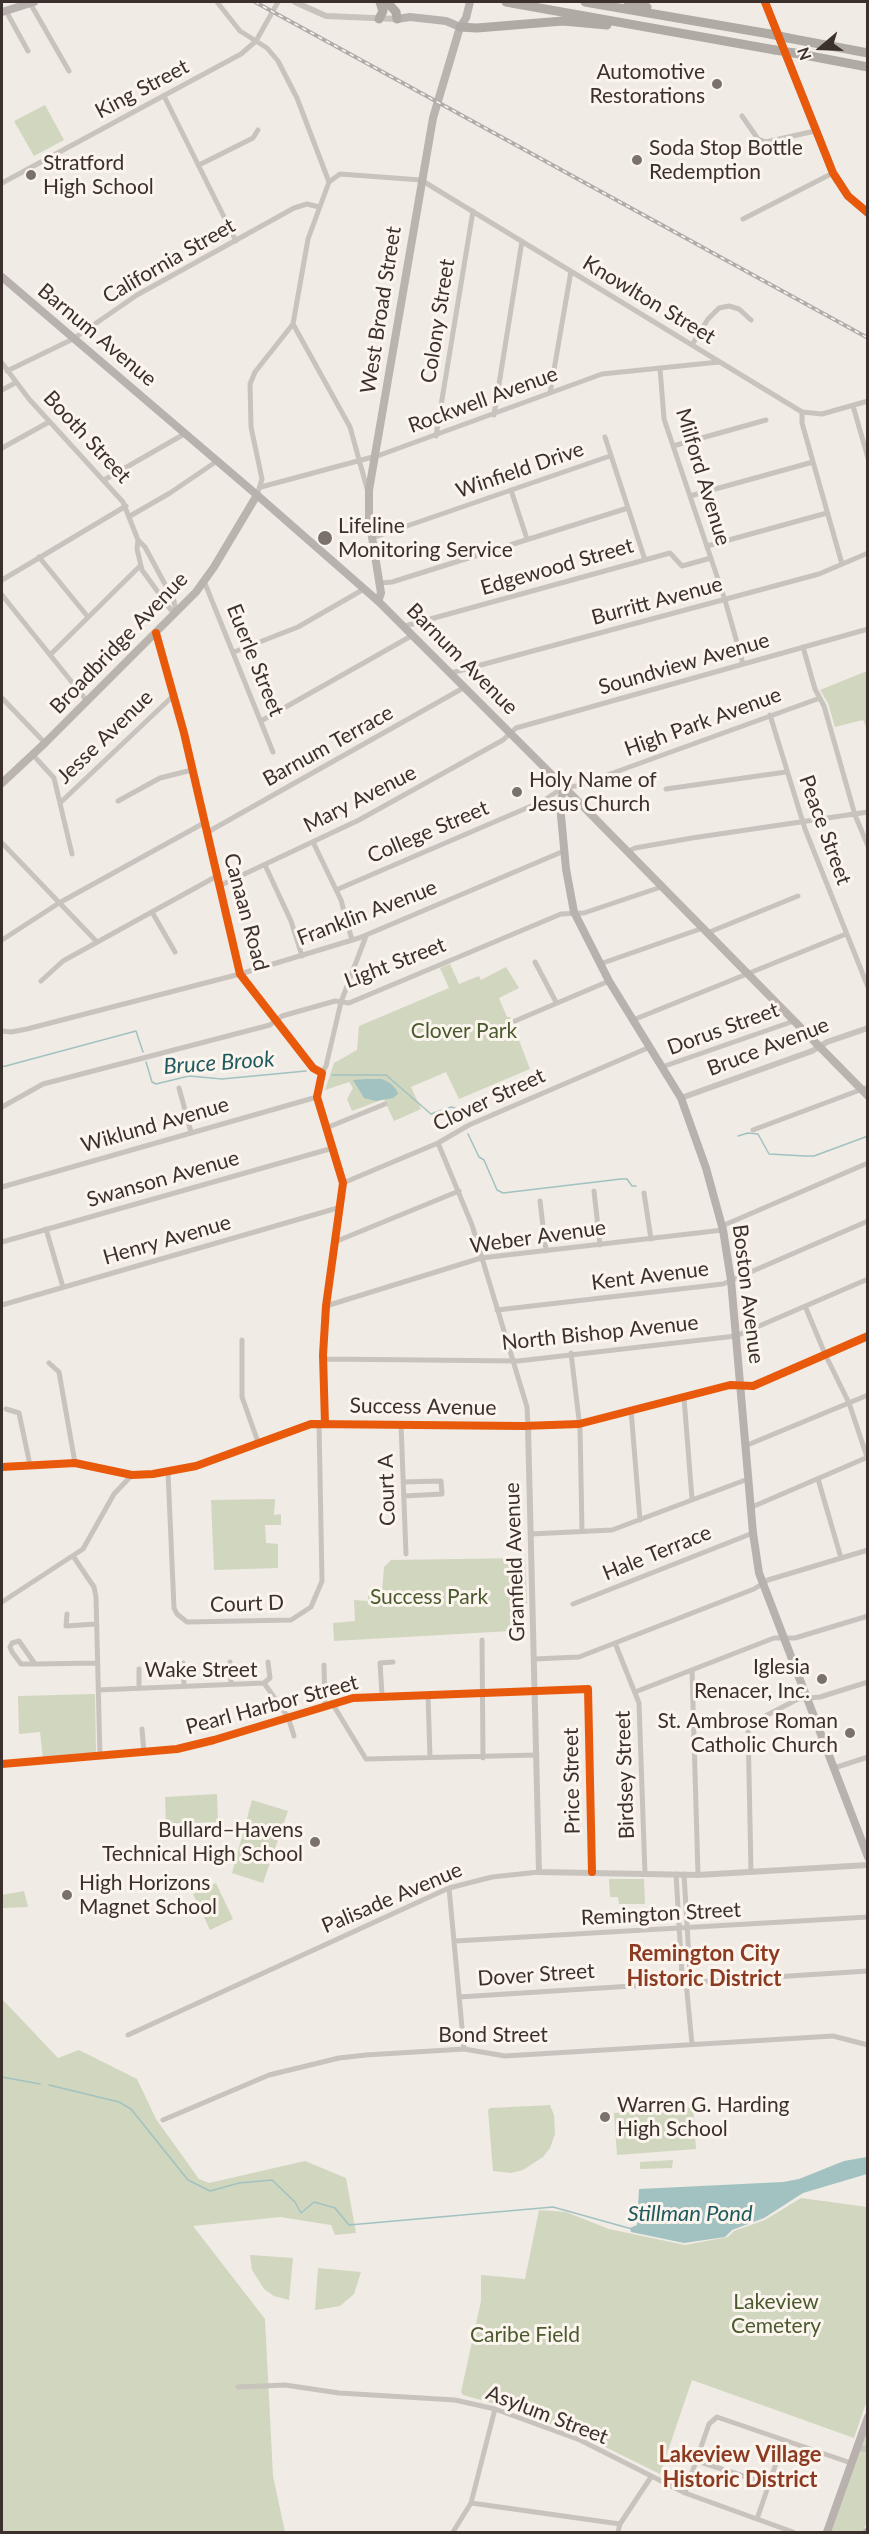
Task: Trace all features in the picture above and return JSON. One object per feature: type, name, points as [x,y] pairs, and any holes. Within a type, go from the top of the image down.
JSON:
[{"type":"highway","points":[[379,19],[383,9],[380,2]]},
{"type":"highway","points":[[387,2],[396,12],[398,19]]},
{"type":"highway","points":[[506,2],[867,67]]},
{"type":"highway","points":[[585,2],[867,53]]},
{"type":"highway","points":[[628,2],[701,22]]},
{"type":"highway","points":[[460,27],[477,28],[563,21],[694,35]]},
{"type":"main road","points":[[8,8],[32,2]]},
{"type":"main road","name":"West Broad Street","points":[[378,601],[381,595],[380,583],[368,508],[369,494],[433,118],[460,27],[465,2]]},
{"type":"main road","name":"West Broad Street","points":[[460,27],[466,18],[470,2]]},
{"type":"main road","points":[[765,2],[833,172],[848,196],[867,213]]},
{"type":"main road","points":[[398,19],[410,17],[446,21],[460,27]]},
{"type":"main road","name":"Barnum Avenue","points":[[2,277],[217,461],[259,491],[405,626],[746,974],[865,1091]]},
{"type":"main road","name":"Broadbridge Avenue","points":[[3,777],[45,743],[176,613],[204,581],[259,491]]},
{"type":"main road","name":"Boston Avenue","points":[[564,788],[559,803],[574,912],[609,981],[681,1098],[706,1168],[723,1228],[731,1280],[756,1561],[762,1584],[867,1857]]},
{"type":"main road","points":[[827,2532],[867,2416]]},
{"type":"street","points":[[32,2],[69,71]]},
{"type":"street","points":[[217,2],[237,28],[270,51],[282,67],[301,108],[329,182]]},
{"type":"street","name":"King Street","points":[[2,183],[241,54],[256,41],[278,2]]},
{"type":"street","points":[[295,2],[326,16],[398,19]]},
{"type":"street","points":[[8,8],[28,51]]},
{"type":"street","points":[[164,96],[236,241]]},
{"type":"street","points":[[742,116],[758,139],[766,142],[815,131]]},
{"type":"street","points":[[199,165],[253,138],[258,130]]},
{"type":"street","points":[[743,219],[833,172]]},
{"type":"street","points":[[259,491],[260,471],[251,427],[250,384],[255,372],[293,324],[308,238],[329,182],[340,174],[421,180]]},
{"type":"street","name":"Knowlton Street","points":[[421,180],[802,412]]},
{"type":"street","name":"California Street","points":[[7,371],[73,339],[137,295],[299,206],[307,204],[319,207]]},
{"type":"street","name":"Colony Street","points":[[436,436],[473,211]]},
{"type":"street","points":[[494,415],[522,241]]},
{"type":"street","points":[[550,393],[571,271]]},
{"type":"street","points":[[692,345],[708,319],[722,307],[731,306],[742,310],[751,321]]},
{"type":"street","points":[[293,324],[350,427],[369,494]]},
{"type":"street","name":"Rockwell Avenue","points":[[259,491],[436,436],[609,372],[719,362]]},
{"type":"street","name":"Booth Street","points":[[2,363],[15,383],[126,506],[138,540],[140,566]]},
{"type":"street","name":"Milford Avenue","points":[[660,368],[664,419],[725,600],[743,664]]},
{"type":"street","points":[[2,390],[15,383]]},
{"type":"street","points":[[842,564],[802,423],[802,412],[819,415],[867,401]]},
{"type":"street","points":[[853,406],[867,458]]},
{"type":"street","points":[[672,446],[766,420]]},
{"type":"street","points":[[2,447],[49,422]]},
{"type":"street","points":[[104,480],[186,434]]},
{"type":"street","points":[[605,437],[645,560]]},
{"type":"street","name":"Winfield Drive","points":[[372,538],[610,456]]},
{"type":"street","points":[[130,516],[170,493],[217,461]]},
{"type":"street","points":[[690,496],[813,462]]},
{"type":"street","points":[[511,490],[527,539]]},
{"type":"street","points":[[2,580],[126,506]]},
{"type":"street","points":[[380,583],[392,582],[628,508]]},
{"type":"street","points":[[707,546],[827,513]]},
{"type":"street","name":"Booth Street","points":[[138,540],[145,547],[174,601],[176,613]]},
{"type":"street","name":"Edgewood Street","points":[[405,626],[672,553],[678,564],[682,566],[711,558]]},
{"type":"street","name":"Burritt Avenue","points":[[452,673],[819,574],[867,553]]},
{"type":"street","points":[[39,557],[88,617]]},
{"type":"street","points":[[50,655],[140,566],[171,610],[176,613]]},
{"type":"street","name":"Euerle Street","points":[[204,581],[273,753]]},
{"type":"street","points":[[234,652],[298,627],[364,589]]},
{"type":"street","points":[[2,595],[87,701]]},
{"type":"street","name":"Soundview Avenue","points":[[511,734],[516,728],[867,629]]},
{"type":"street","name":"Canaan Road","points":[[156,633],[174,695],[240,974],[313,1068],[322,1073]]},
{"type":"street","points":[[261,721],[413,635]]},
{"type":"street","points":[[803,647],[844,772],[855,815],[867,846]]},
{"type":"street","name":"Barnum Terrace","points":[[206,833],[465,687]]},
{"type":"street","name":"Jesse Avenue","points":[[60,803],[174,695]]},
{"type":"street","points":[[2,698],[45,743]]},
{"type":"street","name":"High Park Avenue","points":[[564,788],[578,786],[820,698]]},
{"type":"street","name":"Peace Street","points":[[770,715],[802,823],[867,987]]},
{"type":"street","name":"Mary Avenue","points":[[219,886],[360,820],[511,734]]},
{"type":"street","points":[[33,754],[52,774],[72,854]]},
{"type":"street","points":[[118,801],[160,778],[192,770]]},
{"type":"street","points":[[666,789],[786,772]]},
{"type":"street","name":"College Street","points":[[336,890],[543,801],[564,788]]},
{"type":"street","points":[[627,852],[635,848],[692,838],[867,812]]},
{"type":"street","points":[[2,940],[59,903],[204,823]]},
{"type":"street","points":[[313,842],[336,890],[352,940]]},
{"type":"street","points":[[4,845],[98,942]]},
{"type":"street","points":[[2,852],[4,845]]},
{"type":"street","name":"Franklin Avenue","points":[[2,1031],[20,1031],[240,974],[366,936],[564,851]]},
{"type":"street","points":[[265,865],[291,921],[302,956]]},
{"type":"street","points":[[41,981],[63,961],[217,876]]},
{"type":"street","name":"Light Street","points":[[2,1107],[43,1084],[270,1025],[282,1016],[335,1001],[349,1003],[521,929],[565,913],[584,913],[661,887]]},
{"type":"street","points":[[600,964],[705,930],[798,896]]},
{"type":"street","points":[[152,912],[175,952]]},
{"type":"street","points":[[633,1020],[846,934]]},
{"type":"street","points":[[322,1423],[326,1306],[337,1241],[343,1183],[317,1097],[341,1002],[366,936]]},
{"type":"street","points":[[535,962],[556,1002]]},
{"type":"street","points":[[515,1021],[609,981]]},
{"type":"street","name":"Dorus Street","points":[[663,1067],[794,1021]]},
{"type":"street","name":"Bruce Avenue","points":[[681,1098],[867,1028]]},
{"type":"street","name":"Clover Street","points":[[343,1183],[438,1143],[469,1125],[650,1047]]},
{"type":"street","points":[[179,1088],[191,1132]]},
{"type":"street","points":[[753,1130],[865,1091]]},
{"type":"street","name":"Wiklund Avenue","points":[[2,1187],[317,1097]]},
{"type":"street","points":[[326,1128],[385,1104]]},
{"type":"street","name":"Granfield Avenue","points":[[438,1143],[472,1225],[527,1407],[539,1872]]},
{"type":"street","name":"Swanson Avenue","points":[[2,1242],[333,1148]]},
{"type":"street","name":"Weber Avenue","points":[[326,1306],[481,1258],[651,1239],[723,1228],[867,1163]]},
{"type":"street","points":[[337,1241],[459,1191]]},
{"type":"street","points":[[594,1191],[600,1245]]},
{"type":"street","points":[[644,1192],[651,1239]]},
{"type":"street","points":[[540,1201],[546,1251]]},
{"type":"street","name":"Henry Avenue","points":[[2,1305],[341,1207]]},
{"type":"street","name":"Kent Avenue","points":[[497,1310],[722,1284],[867,1221]]},
{"type":"street","points":[[46,1229],[63,1287]]},
{"type":"street","name":"North Bishop Avenue","points":[[323,1359],[513,1361],[736,1336],[867,1279]]},
{"type":"street","points":[[752,1508],[867,1458],[849,1403],[805,1306]]},
{"type":"street","name":"Success Avenue","points":[[2,1467],[75,1463],[132,1475],[168,1472],[196,1466],[299,1427],[322,1423],[528,1426],[579,1424],[730,1385],[753,1386],[867,1336]]},
{"type":"street","points":[[242,1340],[242,1397],[258,1442]]},
{"type":"street","points":[[571,1353],[579,1424],[582,1531]]},
{"type":"street","points":[[49,1363],[59,1372],[75,1463]]},
{"type":"street","points":[[745,1446],[867,1395]]},
{"type":"street","points":[[684,1398],[692,1499]]},
{"type":"street","points":[[6,1409],[19,1413],[30,1465]]},
{"type":"street","points":[[631,1410],[640,1520]]},
{"type":"street","name":"Court D","points":[[168,1472],[174,1608],[177,1614],[187,1622],[291,1620],[311,1607],[322,1581],[322,1423]]},
{"type":"street","name":"Court A","points":[[401,1424],[406,1554]]},
{"type":"street","points":[[2,1602],[87,1545],[109,1502],[132,1475]]},
{"type":"street","points":[[531,1534],[612,1530],[748,1479]]},
{"type":"street","points":[[818,1479],[841,1558]]},
{"type":"street","points":[[404,1482],[441,1481],[442,1494],[404,1496]]},
{"type":"street","name":"Hale Terrace","points":[[573,1604],[753,1533]]},
{"type":"street","points":[[534,1659],[579,1657],[754,1589],[771,1579],[867,1550]]},
{"type":"street","points":[[73,1556],[94,1587],[100,1757]]},
{"type":"street","points":[[67,1614],[66,1626],[96,1624]]},
{"type":"street","points":[[635,1692],[770,1640],[783,1637],[795,1638],[867,1616]]},
{"type":"street","points":[[482,1640],[483,1758]]},
{"type":"street","points":[[35,1664],[24,1645],[20,1641],[15,1641],[10,1647],[21,1664],[35,1664],[97,1663]]},
{"type":"street","name":"Birdsey Street","points":[[615,1643],[639,1703],[645,1874]]},
{"type":"street","points":[[230,1662],[231,1684]]},
{"type":"street","points":[[264,1683],[270,1678],[268,1662]]},
{"type":"street","points":[[382,1695],[380,1663],[393,1662]]},
{"type":"street","points":[[183,1663],[184,1686]]},
{"type":"street","points":[[324,1665],[325,1706]]},
{"type":"street","points":[[139,1669],[139,1687]]},
{"type":"street","points":[[692,1670],[698,1875]]},
{"type":"street","points":[[752,1872],[748,1725],[796,1700],[820,1697],[867,1682]]},
{"type":"street","name":"Wake Street","points":[[98,1690],[264,1683],[288,1717],[294,1736]]},
{"type":"street","name":"Pearl Harbor Street","points":[[2,1764],[177,1749],[352,1698],[382,1695],[588,1689]]},
{"type":"street","name":"Price Street","points":[[588,1689],[592,1872]]},
{"type":"street","points":[[428,1695],[430,1757]]},
{"type":"street","points":[[332,1703],[366,1759],[537,1755]]},
{"type":"street","points":[[142,1729],[144,1753]]},
{"type":"street","points":[[834,1768],[867,1757]]},
{"type":"street","name":"Palisade Avenue","points":[[128,2035],[449,1888],[492,1877],[539,1872],[698,1875],[867,1865]]},
{"type":"street","points":[[676,1874],[682,1975],[686,1982],[692,2044]]},
{"type":"street","points":[[684,1874],[690,1975],[686,1982]]},
{"type":"street","points":[[449,1888],[464,2049]]},
{"type":"street","name":"Remington Street","points":[[455,1941],[679,1930],[867,1917]]},
{"type":"street","name":"Dover Street","points":[[459,1997],[867,1971]]},
{"type":"street","name":"Bond Street","points":[[163,2120],[269,2075],[339,2058],[464,2049],[505,2056],[833,2036],[867,2045]]},
{"type":"street","name":"Asylum Street","points":[[238,2387],[285,2385],[339,2392],[455,2400],[495,2409],[580,2440],[685,2493],[794,2532]]},
{"type":"street","points":[[453,2532],[471,2503],[495,2409]]},
{"type":"street","points":[[685,2493],[709,2424],[715,2418],[723,2418],[851,2463]]},
{"type":"street","points":[[757,2519],[784,2440]]},
{"type":"street","points":[[856,2448],[867,2449]]},
{"type":"street","points":[[697,2461],[768,2484]]},
{"type":"street","points":[[618,2532],[620,2524],[651,2477]]},
{"type":"street","points":[[471,2503],[620,2524]]},
{"type":"green space","points":[[45,105],[64,140],[34,156],[14,121]]},
{"type":"green space","points":[[867,671],[867,729],[863,720],[835,727],[828,703],[820,690]]},
{"type":"green space","name":"Clover Park","points":[[450,964],[459,984],[479,976],[481,980],[506,967],[519,988],[499,998],[507,1017],[510,1017],[530,1069],[459,1099],[446,1072],[411,1087],[421,1109],[394,1121],[384,1099],[352,1111],[347,1099],[353,1088],[349,1082],[325,1090],[334,1063],[357,1050],[359,1026],[449,988],[440,968]]},
{"type":"green space","points":[[275,1499],[274,1515],[281,1514],[281,1525],[265,1525],[266,1543],[278,1544],[278,1568],[214,1570],[211,1500]]},
{"type":"green space","name":"Success Park","points":[[525,1558],[527,1604],[512,1606],[511,1631],[334,1641],[333,1623],[355,1621],[354,1600],[368,1601],[368,1595],[377,1595],[382,1592],[384,1567],[391,1560]]},
{"type":"green space","points":[[95,1694],[96,1754],[43,1759],[40,1732],[19,1734],[18,1696]]},
{"type":"green space","points":[[217,1794],[218,1822],[166,1824],[165,1797]]},
{"type":"green space","points":[[252,1800],[288,1811],[263,1883],[232,1873]]},
{"type":"green space","points":[[609,1879],[644,1879],[645,1904],[619,1904],[618,1897],[610,1897]]},
{"type":"green space","points":[[216,1883],[233,1919],[210,1930],[193,1894]]},
{"type":"green space","points":[[24,1891],[28,1907],[3,1908],[2,1895]]},
{"type":"green space","points":[[2,1999],[58,2058],[79,2050],[137,2079],[156,2119],[199,2179],[209,2183],[305,2161],[346,2178],[356,2233],[335,2235],[331,2225],[280,2217],[193,2226],[265,2319],[273,2476],[285,2532],[2,2532]]},
{"type":"green space","points":[[550,2105],[554,2115],[555,2134],[550,2148],[543,2157],[523,2170],[511,2173],[493,2171],[488,2110],[490,2108]]},
{"type":"green space","points":[[693,2107],[696,2149],[617,2155],[614,2113]]},
{"type":"green space","points":[[673,2160],[672,2168],[640,2169],[640,2162]]},
{"type":"green space","name":"Lakeview Cemetery","points":[[801,2198],[867,2207],[867,2400],[854,2438],[692,2380],[660,2474],[583,2436],[499,2405],[463,2395],[461,2392],[481,2301],[481,2275],[525,2279],[539,2210],[566,2212],[609,2229],[685,2245],[728,2237],[734,2231],[765,2220]]},
{"type":"green space","points":[[250,2255],[293,2258],[289,2300],[274,2296],[264,2289],[252,2270]]},
{"type":"green space","points":[[318,2268],[361,2272],[354,2294],[340,2306],[315,2310]]},
{"type":"green space","points":[[867,2426],[867,2521],[863,2532],[831,2532]]},
{"type":"water","points":[[382,1079],[390,1083],[398,1094],[393,1098],[376,1101],[364,1098],[353,1080]]},
{"type":"water","name":"Stillman Pond","points":[[867,2157],[867,2174],[803,2193],[764,2218],[732,2230],[725,2237],[684,2243],[631,2232],[630,2228],[637,2225],[639,2189],[783,2182],[799,2179],[844,2161]]},
{"type":"waterway","name":"Bruce Brook","points":[[2,1067],[136,1031],[143,1052]]},
{"type":"waterway","name":"Bruce Brook","points":[[146,1062],[152,1082],[156,1084],[189,1076],[222,1079],[306,1071]]},
{"type":"waterway","name":"Bruce Brook","points":[[332,1075],[386,1075],[431,1114],[451,1107],[455,1108],[462,1121]]},
{"type":"waterway","name":"Bruce Brook","points":[[738,1136],[748,1133],[758,1134],[769,1154],[805,1156],[814,1156],[868,1136]]},
{"type":"waterway","name":"Bruce Brook","points":[[468,1134],[479,1157],[484,1160],[497,1190],[503,1193],[621,1179],[627,1179],[632,1186],[636,1186]]},
{"type":"waterway","points":[[2,2077],[40,2084]]},
{"type":"waterway","points":[[49,2085],[119,2102],[131,2109],[188,2180],[210,2191],[239,2183],[272,2180],[295,2202],[301,2213],[314,2202],[335,2208],[349,2225],[553,2207],[632,2229]]},
{"type":"railway","points":[[255,2],[868,338]]},
{"type":"cycle path","points":[[765,2],[833,173],[848,196],[868,213]]},
{"type":"cycle path","points":[[156,633],[184,733],[240,974],[313,1068],[322,1073],[317,1097],[343,1183],[326,1306],[323,1355],[325,1424]]},
{"type":"cycle path","points":[[2,1467],[75,1463],[132,1475],[153,1474],[196,1466],[311,1424],[523,1426],[579,1424],[730,1385],[753,1386],[868,1336]]},
{"type":"cycle path","points":[[2,1764],[177,1749],[353,1698],[588,1689],[592,1872]]},
{"type":"place","name":"Automotive Restorations","points":[[717,84]]},
{"type":"place","name":"Soda Stop Bottle Redemption","points":[[637,160]]},
{"type":"place","name":"Stratford High School","points":[[31,175]]},
{"type":"place","name":"Lifeline Monitoring Service","points":[[325,538]]},
{"type":"place","name":"Holy Name of Jesus Church","points":[[517,792]]},
{"type":"place","name":"Iglesia Renacer, Inc.","points":[[822,1679]]},
{"type":"place","name":"St. Ambrose Roman Catholic Church","points":[[850,1733]]},
{"type":"place","name":"Bullard–Havens Technical High School","points":[[315,1842]]},
{"type":"place","name":"High Horizons Magnet School","points":[[67,1895]]},
{"type":"place","name":"Warren G. Harding High School","points":[[605,2117]]},
{"type":"district","name":"Remington City Historic District","points":[[704,1967]]},
{"type":"district","name":"Lakeview Village Historic District","points":[[740,2468]]},
{"type":"park label","name":"Caribe Field","points":[[525,2335]]}]
